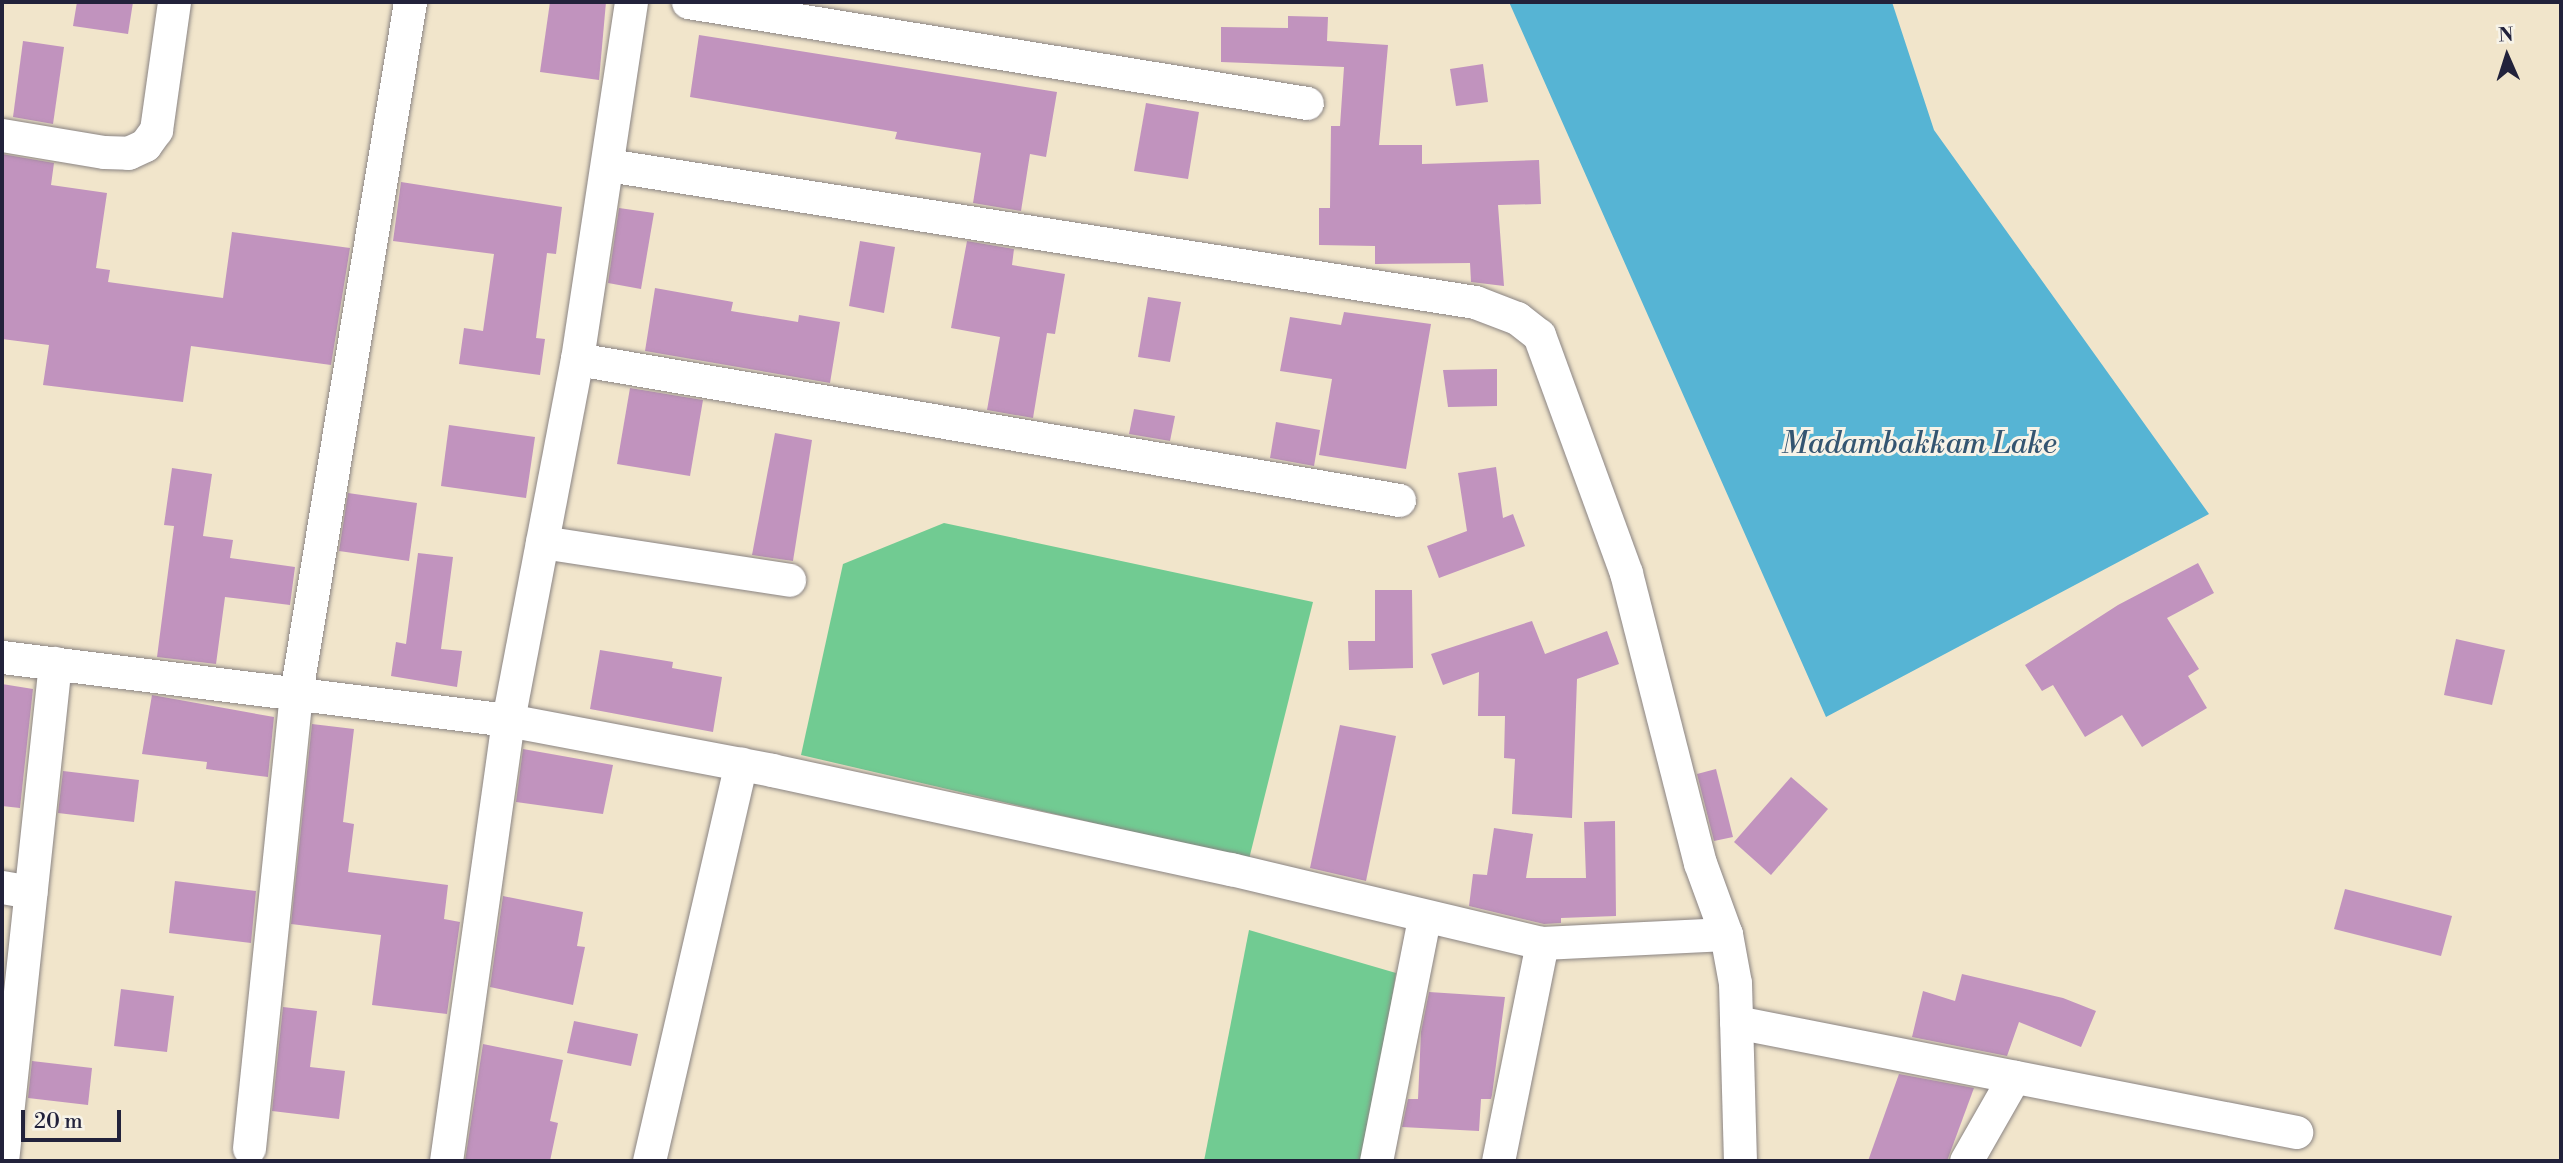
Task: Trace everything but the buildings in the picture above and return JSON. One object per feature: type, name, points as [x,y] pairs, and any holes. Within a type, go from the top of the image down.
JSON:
[{"type":"street","points":[[2,135],[104,152],[128,153],[145,145],[156,130],[174,2]]},
{"type":"street","points":[[249,1148],[296,693],[410,2]]},
{"type":"street","points":[[446,1161],[508,720],[577,359],[631,2]]},
{"type":"street","points":[[688,2],[1307,103]]},
{"type":"street","points":[[608,165],[1475,302],[1517,318],[1539,335],[1626,573],[1700,863],[1726,934],[1735,983],[1740,1161]]},
{"type":"street","points":[[577,359],[1399,500]]},
{"type":"street","points":[[542,542],[789,580]]},
{"type":"street","points":[[2,657],[508,720],[741,764],[1231,869],[1424,918],[1542,943],[1726,934]]},
{"type":"street","points":[[2,1161],[16,890],[55,663]]},
{"type":"street","points":[[649,1161],[741,764]]},
{"type":"street","points":[[1376,1161],[1424,918]]},
{"type":"street","points":[[1498,1161],[1542,943]]},
{"type":"street","points":[[1736,1022],[2297,1132]]},
{"type":"street","points":[[1966,1161],[2014,1077]]},
{"type":"green space","points":[[944,523],[1313,602],[1249,859],[801,755],[843,564]]},
{"type":"green space","points":[[1249,930],[1396,973],[1368,1161],[1204,1161]]},
{"type":"water","name":"Madambakkam Lake","points":[[1509,2],[1892,2],[1934,130],[2209,514],[1826,717]]}]
